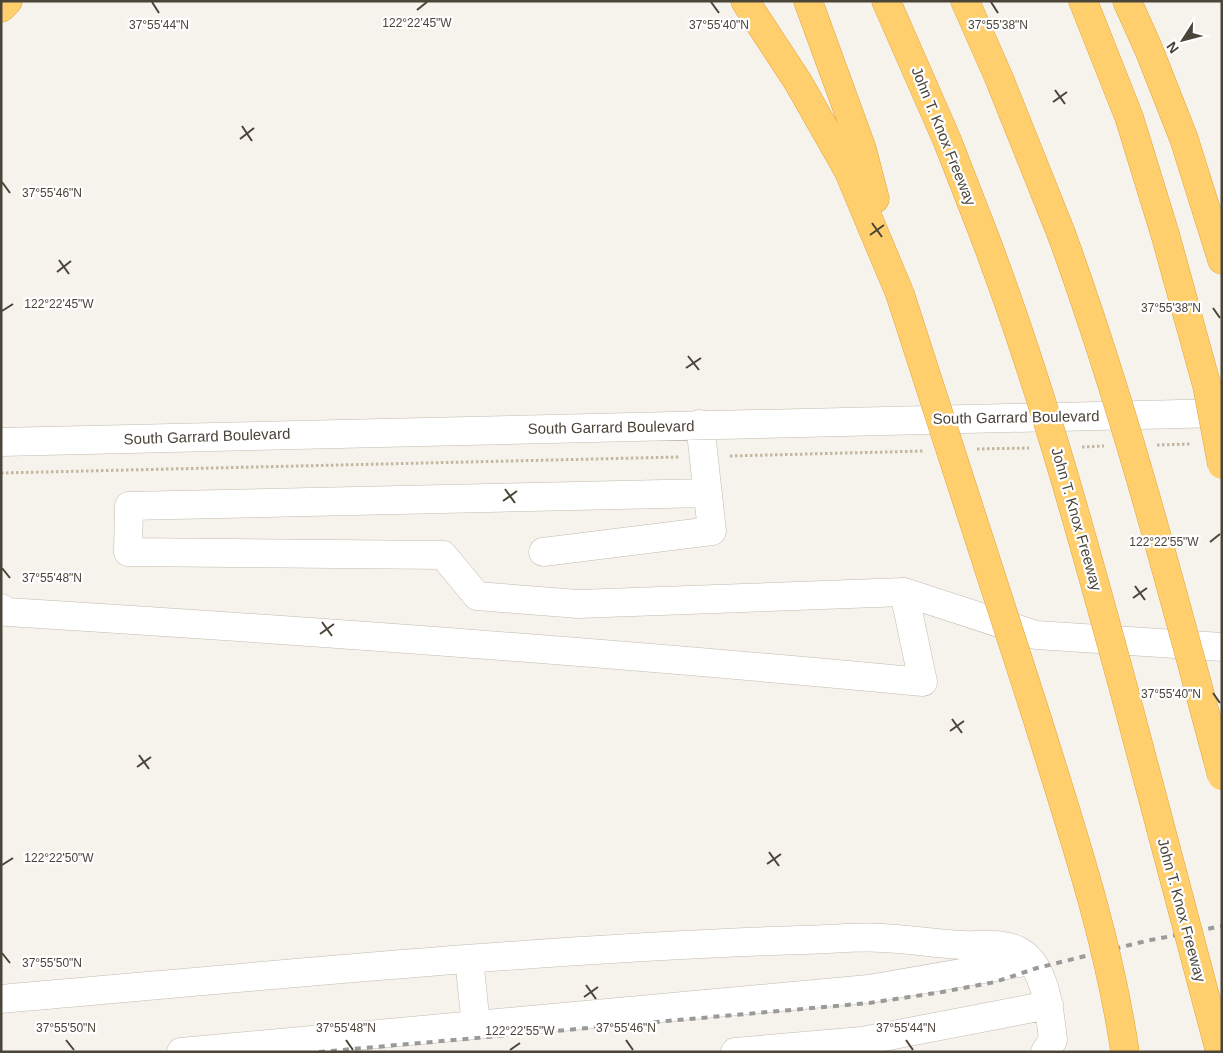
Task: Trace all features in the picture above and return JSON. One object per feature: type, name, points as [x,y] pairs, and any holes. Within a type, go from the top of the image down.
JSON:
[{"type":"highway","points":[[1,8],[8,1]]},
{"type":"highway","points":[[745,1],[798,82],[848,170],[900,294]]},
{"type":"highway","points":[[808,1],[862,149],[900,294],[1007,620],[1143,1052]]},
{"type":"highway","name":"John T. Knox Freeway","points":[[886,1],[947,140],[984,235],[1013,315],[1062,467],[1097,589],[1219,1051]]},
{"type":"highway","points":[[966,1],[1061,233],[1095,330],[1129,438],[1222,776]]},
{"type":"highway","points":[[1083,1],[1129,117],[1165,234],[1207,386],[1222,465]]},
{"type":"highway","points":[[1128,1],[1150,50],[1184,139],[1222,260]]},
{"type":"highway","points":[[1088,881],[1108,961],[1124,1052]]},
{"type":"street","name":"South Garrard Boulevard","points":[[1,442],[1222,413]]},
{"type":"street","points":[[542,552],[712,531],[700,424]]},
{"type":"street","points":[[708,493],[129,506],[128,552],[442,555],[477,596],[578,604],[904,592],[1036,635],[1222,647]]},
{"type":"street","points":[[1,608],[7,612],[281,629],[654,657],[923,682],[904,592]]},
{"type":"street","points":[[1,999],[469,959],[741,942],[881,938],[961,945],[1001,946],[1019,950],[1037,968],[1049,1005],[1053,1040],[1045,1052]]},
{"type":"street","points":[[469,959],[476,1025]]},
{"type":"street","points":[[181,1052],[869,989],[1030,961]]},
{"type":"street","points":[[735,1052],[862,1041],[1049,1005]]},
{"type":"path","points":[[1152,445],[1192,444]]},
{"type":"path","points":[[1072,447],[1112,446]]},
{"type":"path","points":[[972,450],[1032,448]]},
{"type":"path","points":[[1,473],[933,450]]},
{"type":"railway","points":[[319,1052],[869,1003],[995,982],[1037,968],[1146,941],[1222,926]]}]
